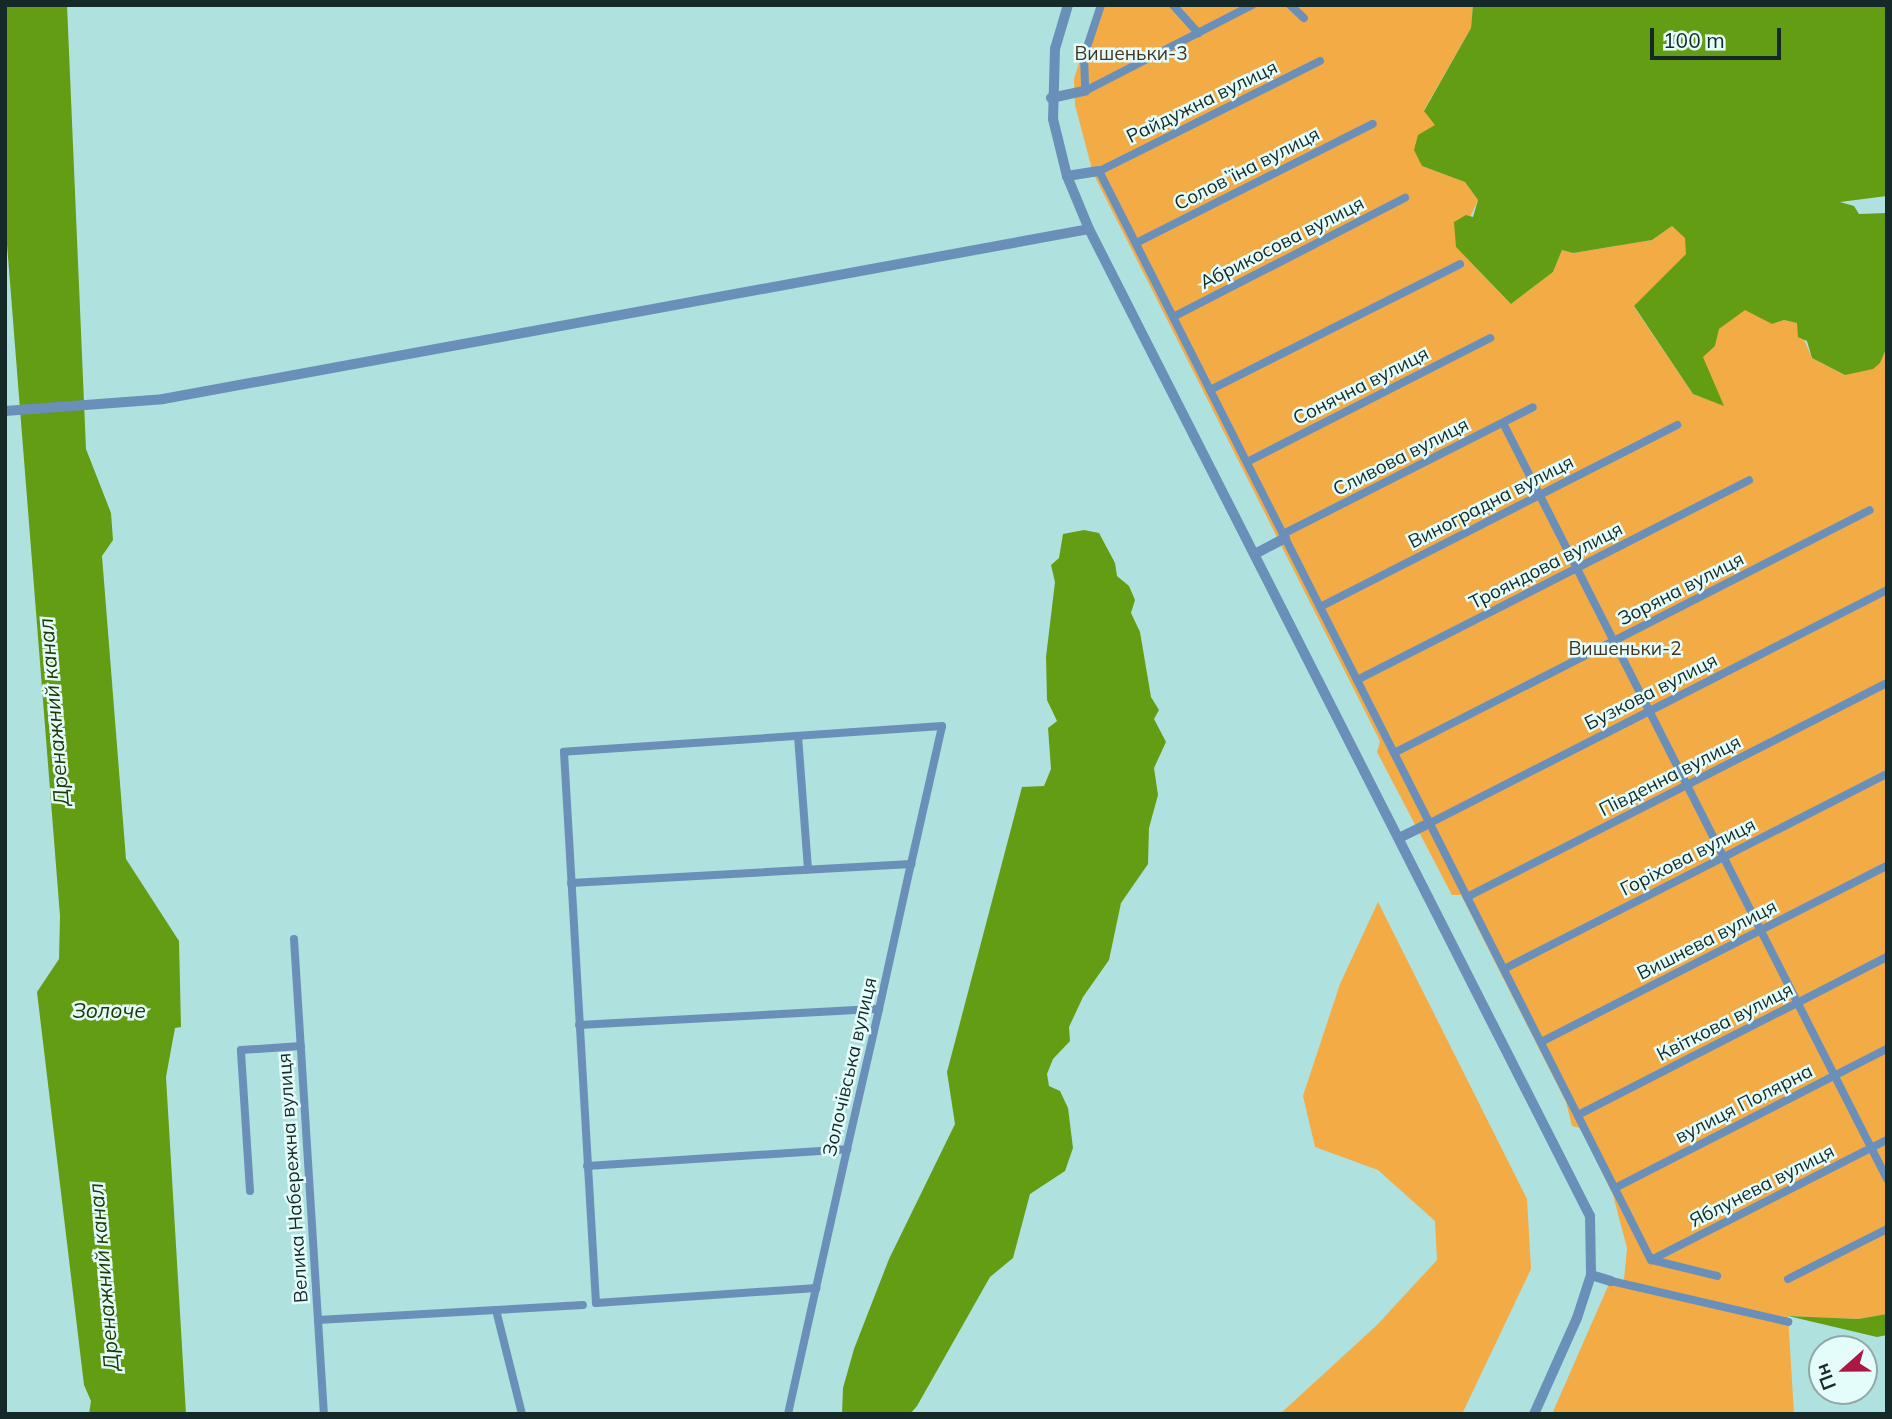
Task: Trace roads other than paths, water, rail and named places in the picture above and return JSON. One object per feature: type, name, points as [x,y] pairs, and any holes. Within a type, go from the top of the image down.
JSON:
[{"type":"street","points":[[1068,5],[1055,49],[1051,98],[1055,137],[1067,176],[1089,229],[1590,1216],[1591,1275],[1534,1414]]},
{"type":"street","points":[[1084,91],[1084,56],[1101,5]]},
{"type":"street","points":[[1173,5],[1198,33]]},
{"type":"street","points":[[1051,98],[1084,91],[1252,5]]},
{"type":"street","points":[[1290,5],[1304,18]]},
{"type":"street","name":"Райдужна вулиця","points":[[1099,171],[1320,61]]},
{"type":"street","name":"Соловʼїна вулиця","points":[[1136,243],[1373,124]]},
{"type":"street","points":[[1067,176],[1099,171],[1651,1260],[1717,1276]]},
{"type":"street","name":"Абрикосова вулиця","points":[[1173,317],[1405,198]]},
{"type":"street","points":[[6,411],[163,399],[1089,229]]},
{"type":"street","points":[[1210,390],[1460,264]]},
{"type":"street","name":"Сонячна вулиця","points":[[1247,462],[1490,338]]},
{"type":"street","name":"Сливова вулиця","points":[[1284,536],[1533,407]]},
{"type":"street","points":[[1503,423],[1887,1179]]},
{"type":"street","name":"Виноградна вулиця","points":[[1320,607],[1677,425]]},
{"type":"street","name":"Трояндова вулиця","points":[[1357,680],[1749,480]]},
{"type":"street","name":"Зоряна вулиця","points":[[1394,753],[1870,510]]},
{"type":"street","points":[[1255,554],[1284,536]]},
{"type":"street","name":"Бузкова вулиця","points":[[1430,823],[1887,590]]},
{"type":"street","name":"Південна вулиця","points":[[1467,897],[1887,683]]},
{"type":"street","name":"Золочівська вулиця","points":[[788,1414],[942,726],[798,736]]},
{"type":"street","points":[[808,870],[798,736],[564,752],[596,1303],[816,1288]]},
{"type":"street","name":"Горіхова вулиця","points":[[1504,969],[1887,774]]},
{"type":"street","points":[[1399,838],[1430,823]]},
{"type":"street","points":[[571,883],[911,864]]},
{"type":"street","name":"Вишнева вулиця","points":[[1541,1042],[1887,866]]},
{"type":"street","name":"Велика Набережна вулиця","points":[[294,939],[324,1414]]},
{"type":"street","name":"Квіткова вулиця","points":[[1578,1115],[1887,957]]},
{"type":"street","points":[[579,1026],[878,1009]]},
{"type":"street","points":[[250,1191],[241,1050],[301,1046]]},
{"type":"street","name":"вулиця Полярна","points":[[1615,1188],[1887,1049]]},
{"type":"street","name":"Яблунева вулиця","points":[[1651,1260],[1887,1140]]},
{"type":"street","points":[[587,1166],[847,1149]]},
{"type":"street","points":[[1788,1279],[1887,1229]]},
{"type":"street","points":[[1591,1275],[1788,1322]]},
{"type":"street","points":[[318,1320],[583,1305]]},
{"type":"street","points":[[496,1310],[522,1414]]},
{"type":"water","name":"Золоче","points":[[5,5],[67,5],[86,449],[111,513],[113,540],[102,556],[126,859],[179,941],[181,1027],[175,1028],[166,1077],[186,1414],[89,1414],[91,1401],[84,1385],[37,992],[59,959],[60,916],[5,219]]},
{"type":"water","points":[[1473,5],[1887,5],[1887,196],[1840,202],[1854,206],[1859,214],[1887,213],[1887,347],[1880,363],[1873,369],[1845,375],[1812,358],[1807,341],[1798,337],[1797,323],[1784,320],[1772,324],[1745,310],[1719,329],[1715,346],[1703,357],[1724,406],[1693,394],[1634,306],[1686,254],[1685,238],[1672,226],[1652,240],[1573,253],[1562,250],[1553,272],[1511,304],[1456,247],[1454,222],[1466,215],[1473,217],[1478,200],[1465,182],[1422,166],[1414,150],[1418,135],[1435,125],[1424,111],[1471,28]]},
{"type":"water","points":[[1084,530],[1099,533],[1115,563],[1117,576],[1129,586],[1135,600],[1131,613],[1140,632],[1151,697],[1159,710],[1154,719],[1166,742],[1154,768],[1158,795],[1149,828],[1148,864],[1121,903],[1109,960],[1083,997],[1069,1027],[1070,1041],[1053,1059],[1047,1074],[1049,1086],[1060,1091],[1068,1108],[1073,1148],[1065,1171],[1030,1194],[1013,1258],[990,1277],[917,1406],[910,1414],[842,1414],[843,1388],[854,1349],[889,1259],[955,1124],[947,1072],[1022,787],[1044,786],[1051,769],[1048,728],[1057,721],[1047,700],[1046,657],[1055,582],[1051,565],[1059,558],[1063,534]]},
{"type":"water","points":[[1887,1314],[1887,1335],[1869,1335],[1788,1316],[1858,1319]]},
{"type":"park label","name":"Вишеньки-3","points":[[1131,54]]},
{"type":"park label","name":"Вишеньки-2","points":[[1625,649]]},
{"type":"water label","name":"Дренажний канал","points":[[53,712]]},
{"type":"water label","name":"Дренажний канал","points":[[103,1277]]}]
